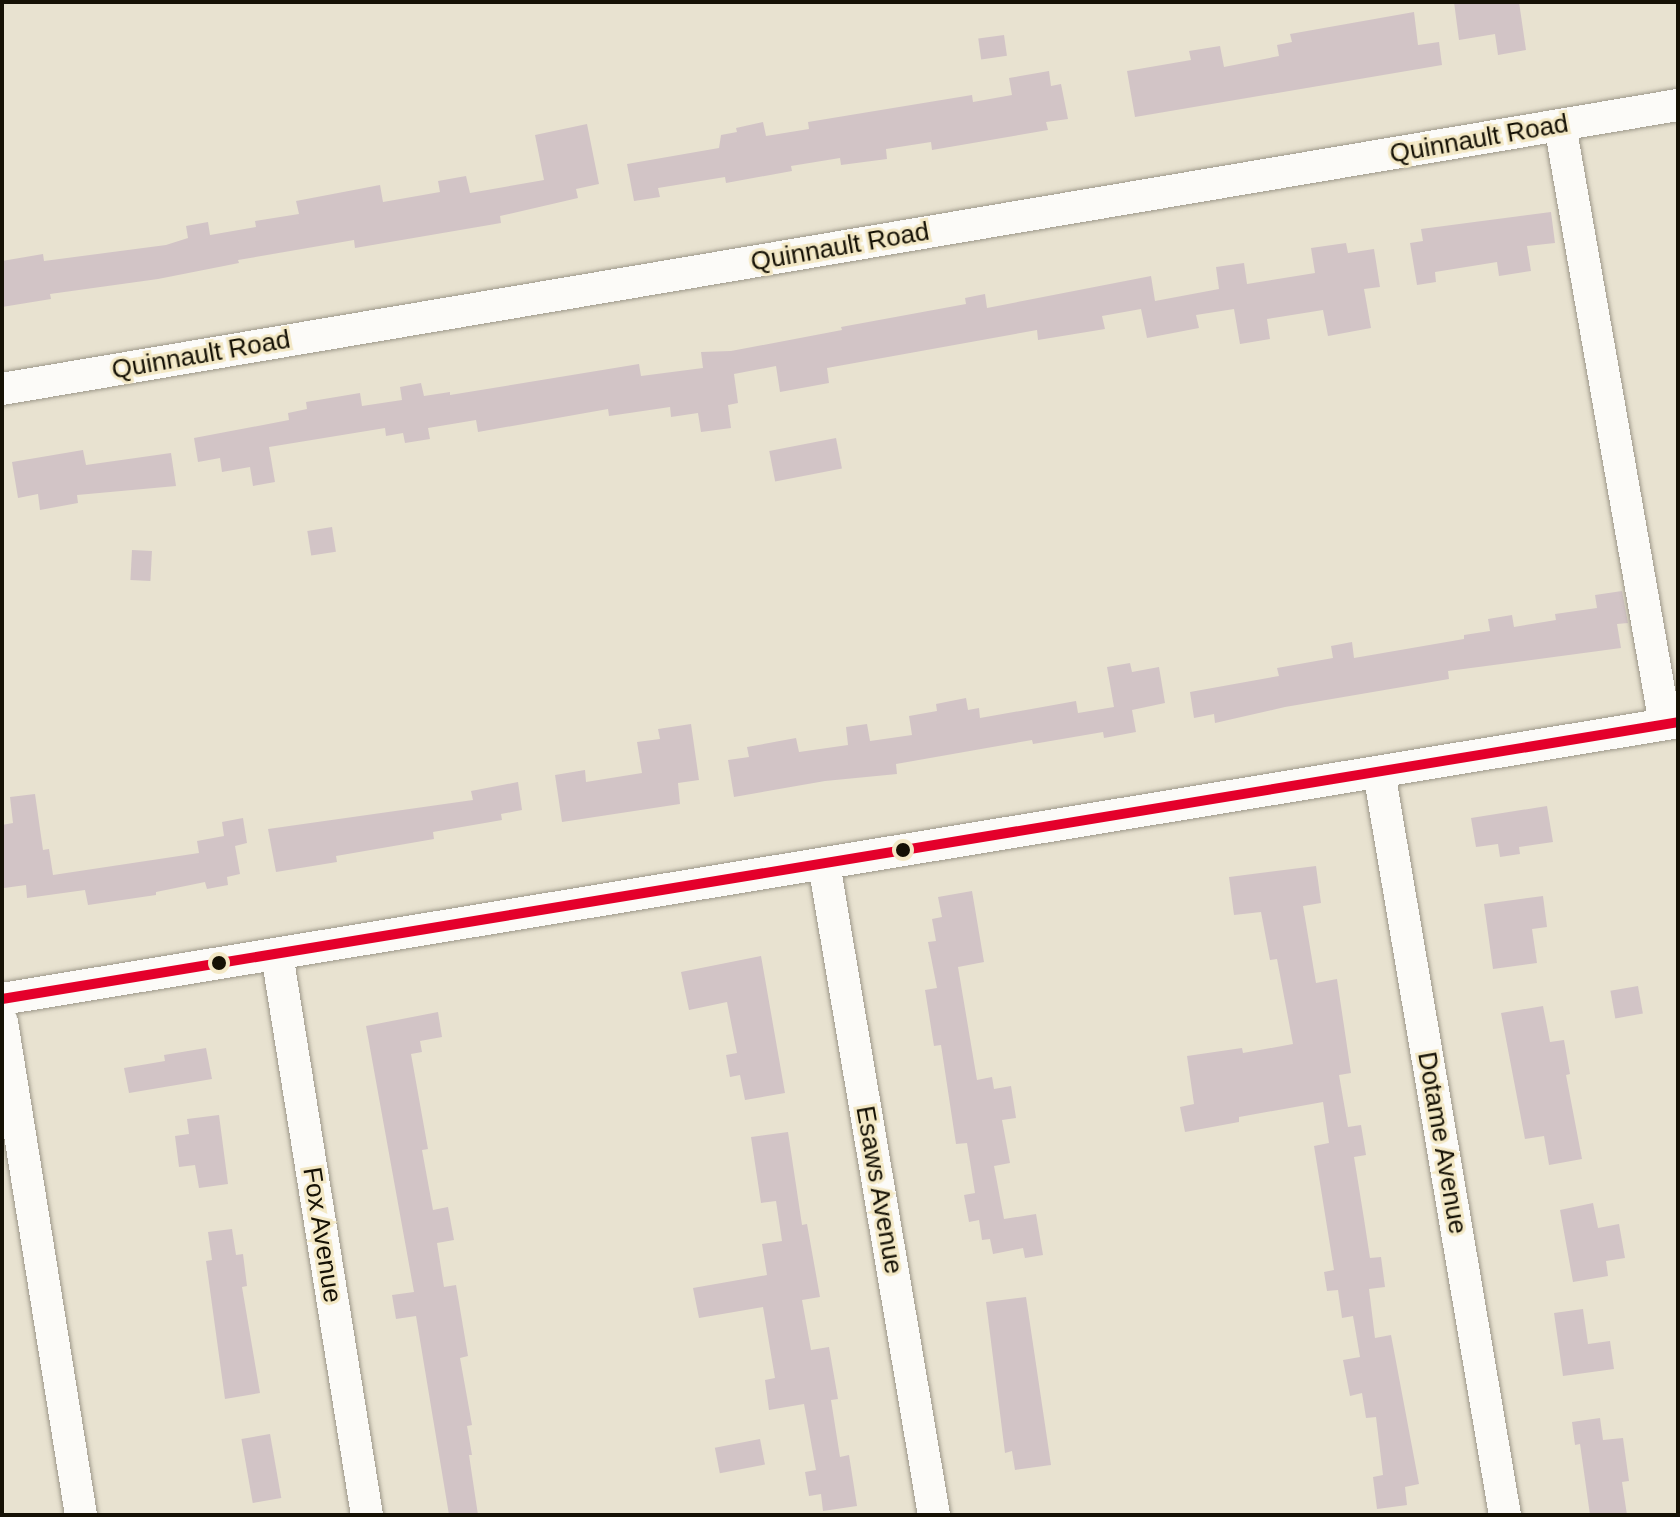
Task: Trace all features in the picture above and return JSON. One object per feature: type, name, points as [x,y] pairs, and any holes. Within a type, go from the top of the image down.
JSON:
[{"type":"street","name":"Quinnault Road","points":[[2,389],[1678,105]]},
{"type":"street","points":[[2,999],[1672,723],[1560,125]]},
{"type":"street","name":"Dotame Avenue","points":[[1379,772],[1505,1515]]},
{"type":"street","name":"Esaws Avenue","points":[[824,864],[934,1515]]},
{"type":"street","name":"Fox Avenue","points":[[277,954],[367,1515]]},
{"type":"street","points":[[2,1022],[81,1515]]},
{"type":"building","points":[[1454,2],[1519,2],[1526,50],[1498,55],[1495,34],[1459,40]]},
{"type":"building","points":[[1414,12],[1418,45],[1439,42],[1442,65],[1135,117],[1127,71],[1191,60],[1189,51],[1220,46],[1224,67],[1279,56],[1277,45],[1292,42],[1290,34]]},
{"type":"building","points":[[1004,35],[1007,56],[981,59],[978,39]]},
{"type":"building","points":[[1049,71],[1051,86],[1061,84],[1068,119],[1046,122],[1048,130],[932,150],[931,142],[886,149],[887,159],[841,165],[840,158],[791,166],[792,171],[726,183],[725,177],[658,188],[660,197],[634,201],[627,164],[719,148],[721,135],[737,132],[736,128],[763,122],[766,136],[809,129],[808,122],[972,95],[973,102],[1012,95],[1009,78]]},
{"type":"building","points":[[587,124],[599,184],[576,189],[578,198],[500,216],[501,223],[355,248],[354,240],[238,260],[239,263],[158,279],[50,294],[51,299],[2,307],[2,261],[43,254],[44,261],[166,245],[188,238],[186,226],[208,222],[210,235],[256,227],[255,221],[299,214],[296,201],[380,185],[383,202],[440,192],[438,181],[466,176],[470,193],[544,180],[535,135]]},
{"type":"building","points":[[1551,212],[1555,243],[1527,246],[1531,271],[1499,276],[1497,262],[1435,272],[1436,282],[1417,285],[1410,243],[1423,241],[1421,229]]},
{"type":"building","points":[[1346,243],[1348,253],[1374,249],[1380,287],[1364,289],[1371,328],[1328,336],[1323,310],[1267,319],[1270,339],[1240,344],[1234,309],[1196,315],[1199,328],[1147,338],[1141,309],[1102,316],[1105,329],[1038,340],[1037,330],[827,368],[829,383],[780,392],[776,366],[734,374],[738,403],[728,405],[731,428],[701,432],[698,413],[671,417],[670,407],[609,416],[608,409],[478,432],[476,420],[428,428],[430,439],[405,443],[403,433],[386,436],[385,428],[269,447],[275,482],[253,486],[250,467],[222,472],[220,458],[198,462],[194,438],[289,420],[288,413],[307,409],[306,402],[360,393],[362,406],[402,400],[400,387],[421,383],[424,396],[450,392],[450,395],[639,364],[641,376],[703,368],[701,352],[731,351],[842,330],[841,327],[966,304],[965,298],[985,294],[987,308],[1151,276],[1155,301],[1219,289],[1216,267],[1244,263],[1247,284],[1315,273],[1311,248]]},
{"type":"building","points":[[836,438],[842,468],[775,481],[769,451]]},
{"type":"building","points":[[83,450],[86,465],[171,453],[176,486],[77,495],[78,503],[40,510],[38,494],[18,498],[12,462]]},
{"type":"building","points":[[332,527],[336,552],[311,556],[307,531]]},
{"type":"building","points":[[132,550],[152,551],[150,581],[130,580]]},
{"type":"building","points":[[1622,591],[1628,623],[1617,624],[1621,648],[1448,671],[1449,679],[1285,707],[1215,723],[1214,714],[1194,718],[1190,692],[1279,676],[1277,668],[1333,658],[1331,646],[1352,642],[1354,658],[1464,639],[1464,635],[1490,631],[1488,619],[1512,615],[1514,627],[1556,620],[1555,614],[1597,608],[1595,595]]},
{"type":"building","points":[[1130,663],[1132,672],[1159,667],[1165,703],[1132,710],[1136,732],[1104,738],[1103,732],[1033,744],[1032,740],[896,764],[897,774],[825,781],[734,797],[728,760],[749,757],[747,747],[796,738],[799,752],[848,745],[846,727],[867,724],[870,741],[912,735],[909,716],[937,711],[936,704],[966,698],[968,710],[979,708],[980,718],[1076,701],[1078,713],[1114,707],[1107,667]]},
{"type":"building","points":[[691,724],[699,780],[678,783],[680,804],[562,822],[555,775],[585,770],[586,782],[642,773],[637,742],[660,739],[658,729]]},
{"type":"building","points":[[518,782],[522,810],[501,814],[502,820],[433,832],[434,839],[336,856],[337,862],[276,872],[268,829],[473,800],[471,791]]},
{"type":"building","points":[[35,794],[43,850],[49,849],[53,875],[199,853],[197,841],[224,836],[222,822],[243,818],[247,843],[235,846],[240,874],[227,877],[228,885],[207,889],[205,882],[156,892],[156,895],[88,905],[85,890],[27,898],[26,885],[4,888],[2,825],[13,823],[10,797]]},
{"type":"building","points":[[1547,806],[1553,842],[1519,847],[1520,854],[1500,857],[1498,844],[1476,847],[1471,818]]},
{"type":"building","points":[[1316,866],[1321,903],[1303,906],[1316,983],[1337,979],[1351,1073],[1339,1075],[1348,1127],[1361,1125],[1366,1155],[1354,1157],[1370,1258],[1381,1257],[1385,1287],[1369,1289],[1375,1338],[1391,1335],[1419,1484],[1405,1487],[1407,1505],[1377,1509],[1373,1477],[1383,1475],[1376,1417],[1366,1418],[1362,1393],[1350,1396],[1343,1360],[1360,1357],[1353,1316],[1342,1318],[1338,1290],[1327,1291],[1324,1272],[1334,1270],[1314,1146],[1329,1143],[1323,1102],[1239,1117],[1239,1122],[1185,1132],[1180,1107],[1194,1104],[1187,1056],[1242,1048],[1243,1053],[1293,1044],[1277,959],[1270,960],[1261,912],[1234,915],[1229,877]]},
{"type":"building","points":[[972,891],[984,962],[958,967],[977,1080],[992,1077],[994,1089],[1011,1086],[1016,1118],[1002,1120],[1010,1163],[994,1166],[1004,1219],[1036,1214],[1043,1255],[1025,1258],[1023,1248],[993,1254],[990,1239],[982,1240],[979,1220],[969,1222],[964,1195],[975,1193],[967,1143],[956,1144],[941,1045],[934,1046],[925,990],[937,988],[928,942],[936,941],[932,919],[942,917],[938,897]]},
{"type":"building","points":[[1543,896],[1547,927],[1532,929],[1537,963],[1493,969],[1484,904]]},
{"type":"building","points":[[761,956],[785,1093],[745,1100],[740,1075],[730,1077],[726,1055],[737,1053],[727,1002],[689,1010],[681,972]]},
{"type":"building","points":[[1638,986],[1643,1014],[1615,1018],[1610,991]]},
{"type":"building","points":[[1543,1006],[1550,1042],[1564,1040],[1570,1074],[1566,1075],[1582,1159],[1549,1165],[1544,1136],[1525,1139],[1501,1013]]},
{"type":"building","points":[[438,1012],[442,1037],[420,1041],[422,1052],[411,1054],[428,1149],[422,1150],[433,1210],[448,1207],[454,1240],[437,1243],[444,1287],[456,1285],[468,1356],[460,1358],[472,1425],[467,1426],[478,1515],[449,1515],[416,1316],[396,1319],[392,1295],[414,1292],[366,1026]]},
{"type":"building","points":[[206,1048],[212,1079],[129,1093],[124,1068],[165,1061],[164,1055]]},
{"type":"building","points":[[219,1115],[228,1184],[199,1188],[195,1165],[179,1167],[175,1136],[189,1134],[187,1119]]},
{"type":"building","points":[[788,1132],[802,1225],[807,1224],[820,1297],[802,1300],[811,1350],[829,1347],[838,1399],[831,1400],[840,1457],[849,1455],[857,1506],[823,1511],[821,1494],[809,1496],[805,1472],[816,1470],[804,1404],[769,1410],[765,1380],[775,1378],[763,1307],[699,1318],[693,1288],[767,1275],[762,1244],[782,1241],[776,1201],[761,1203],[751,1137]]},
{"type":"building","points":[[1593,1203],[1598,1228],[1619,1224],[1625,1258],[1606,1261],[1608,1276],[1573,1282],[1560,1210]]},
{"type":"building","points":[[232,1229],[236,1255],[243,1254],[247,1286],[242,1287],[260,1393],[225,1399],[206,1261],[212,1260],[208,1232]]},
{"type":"building","points":[[1026,1297],[1051,1465],[1015,1470],[1012,1451],[1005,1453],[986,1302]]},
{"type":"building","points":[[1583,1309],[1588,1344],[1610,1341],[1614,1369],[1563,1376],[1554,1313]]},
{"type":"building","points":[[1600,1418],[1603,1440],[1623,1438],[1629,1481],[1622,1482],[1627,1515],[1590,1515],[1580,1444],[1575,1445],[1572,1422]]},
{"type":"building","points":[[270,1434],[281,1498],[253,1503],[241,1439]]},
{"type":"building","points":[[760,1439],[765,1465],[720,1473],[715,1448]]},
{"type":"transit line","points":[[2,999],[1678,722]]}]
